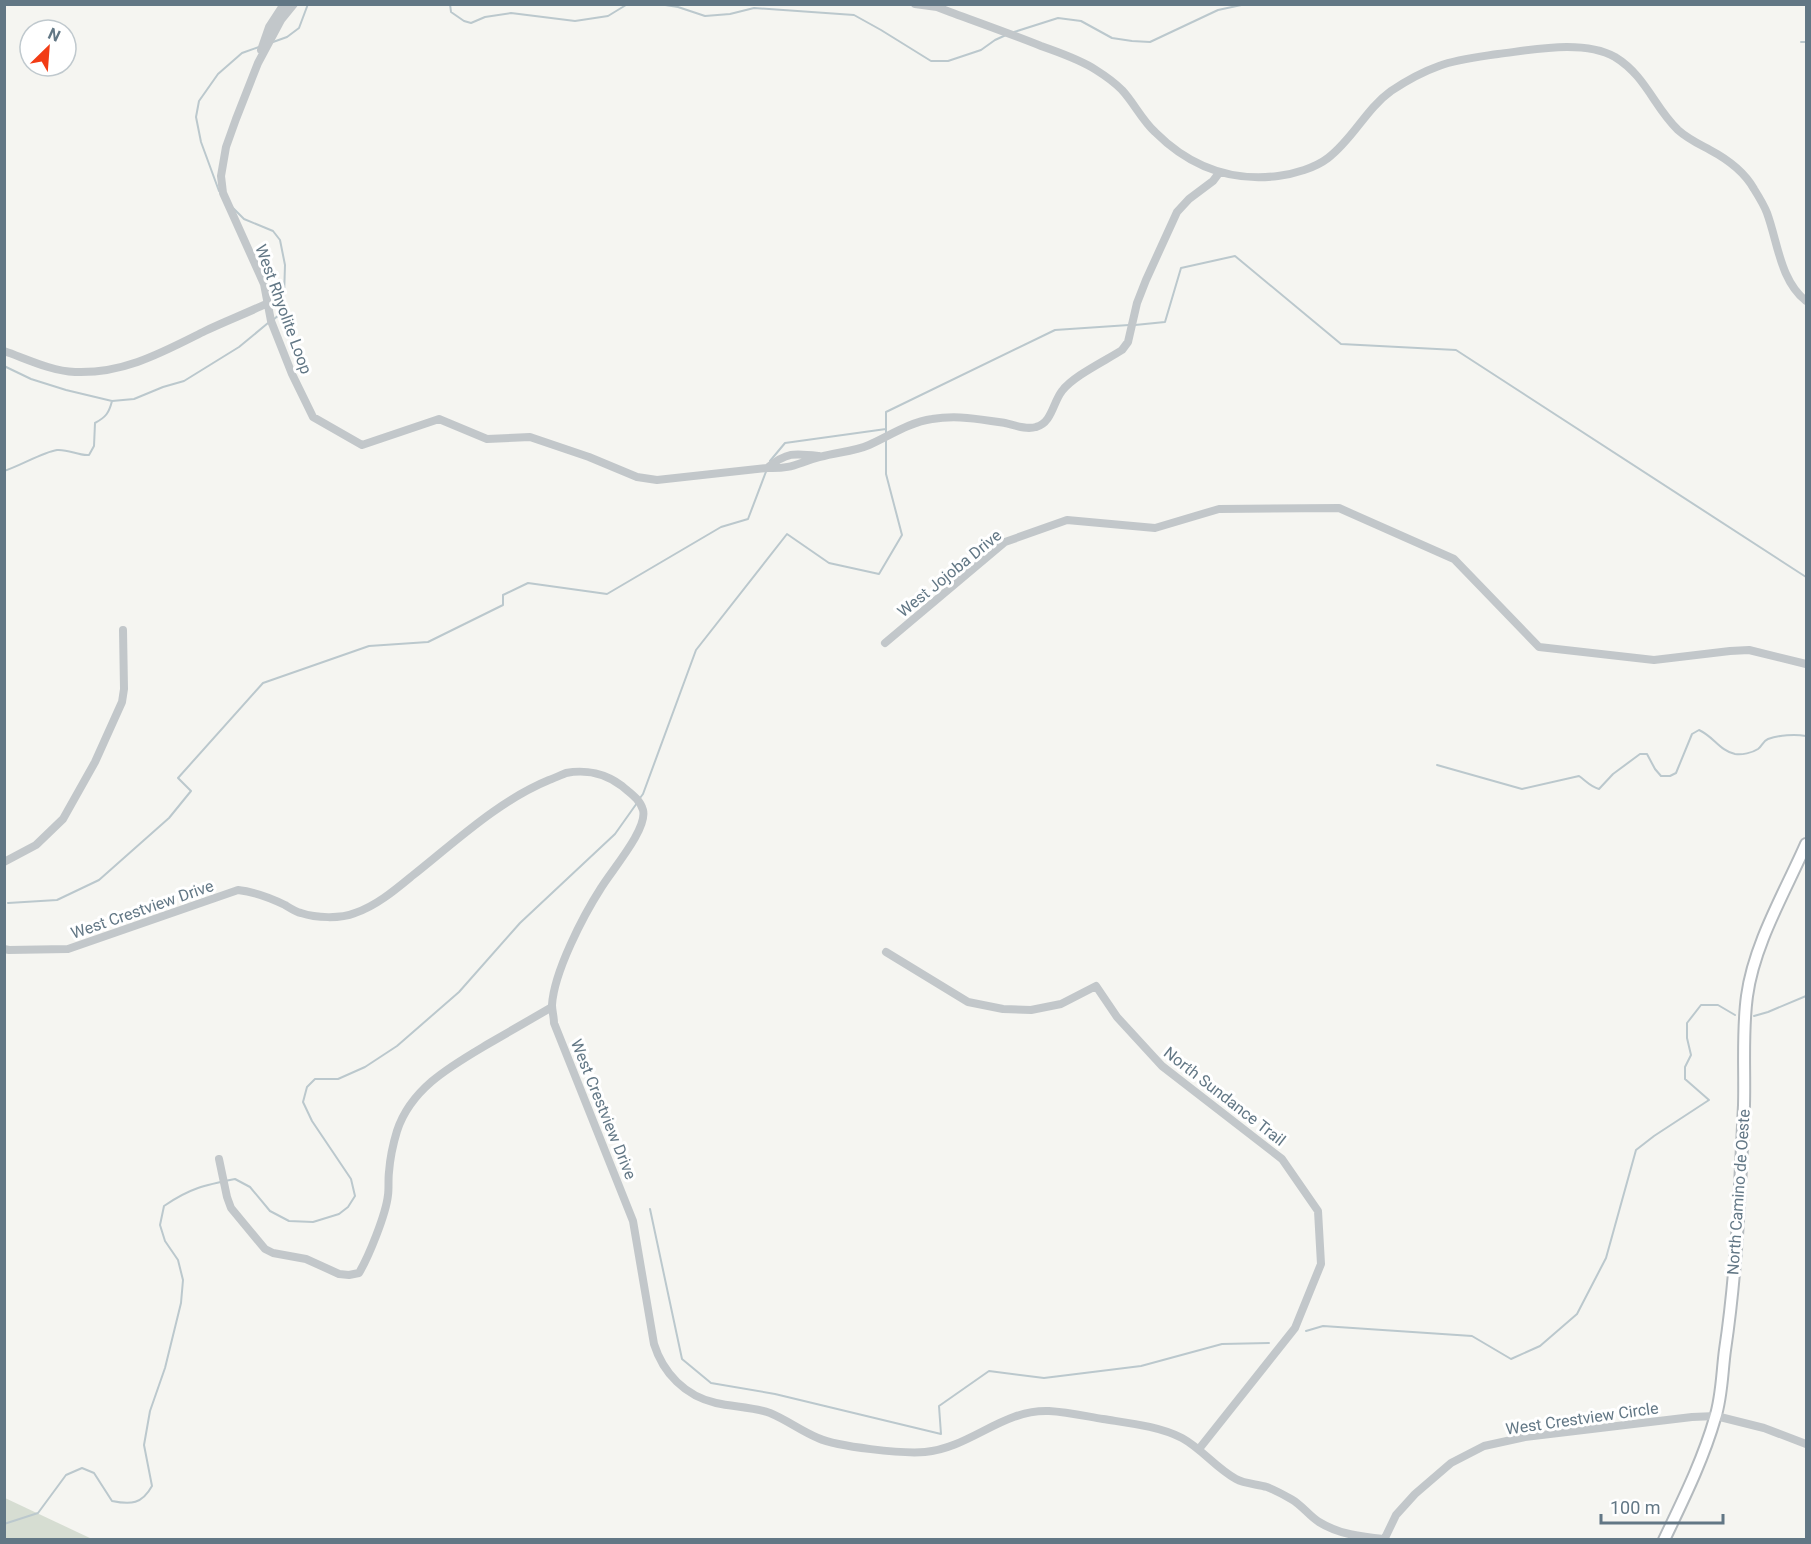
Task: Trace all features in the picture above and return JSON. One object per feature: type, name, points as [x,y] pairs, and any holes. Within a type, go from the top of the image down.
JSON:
[{"type":"street","name":"West Rhyolite Loop","points":[[284,4],[265,36],[258,63],[230,138],[221,176],[223,193],[264,284],[271,321],[287,363],[313,417],[362,445],[439,419],[487,439],[530,437],[589,457],[637,477],[657,480],[792,467],[821,456],[855,450],[924,420],[945,416],[973,417],[1036,428],[1047,420],[1060,393],[1068,384],[1122,350],[1128,342],[1137,303],[1177,212],[1219,173]]},
{"type":"street","name":"West Rhyolite Loop","points":[[258,63],[280,20],[294,4]]},
{"type":"street","points":[[915,4],[950,12],[1068,56],[1096,70],[1121,90],[1155,132],[1188,160],[1219,173],[1249,177],[1278,176],[1303,170],[1328,159],[1372,107],[1391,91],[1439,66],[1461,59],[1541,48],[1575,47],[1600,51],[1614,57],[1633,71],[1663,113],[1694,143],[1713,152],[1746,177],[1767,213],[1781,263],[1791,283],[1806,301]]},
{"type":"street","points":[[4,351],[73,372],[109,370],[172,349],[268,303]]},
{"type":"street","name":"West Rhyolite Loop","points":[[767,468],[784,456],[794,454],[821,456]]},
{"type":"street","name":"West Jojoba Drive","points":[[885,643],[1005,542],[1067,520],[1155,528],[1219,509],[1339,508],[1454,559],[1539,647],[1654,660],[1749,650],[1806,664]]},
{"type":"street","points":[[4,862],[36,845],[63,819],[95,762],[122,702],[124,689],[123,630]]},
{"type":"street","name":"West Crestview Drive","points":[[4,949],[68,949],[238,890],[254,891],[300,913],[326,916],[354,914],[375,903],[405,882],[481,822],[521,794],[566,774],[587,771],[599,774],[616,782],[635,796],[644,817],[640,829],[586,913],[561,968],[552,1007],[554,1023],[633,1221],[654,1344],[659,1359],[679,1385],[694,1395],[714,1402],[763,1411],[782,1418],[818,1438],[843,1445],[909,1453],[953,1447],[1003,1421],[1025,1414],[1046,1411],[1088,1416],[1157,1430],[1180,1437],[1198,1449],[1223,1472],[1239,1481],[1266,1487],[1293,1500],[1319,1522],[1359,1536],[1384,1539]]},
{"type":"street","name":"North Camino de Oeste","points":[[1664,1539],[1702,1457],[1716,1416],[1729,1326],[1738,1211],[1744,1103],[1744,1022],[1747,995],[1759,949],[1806,844]]},
{"type":"street","name":"North Sundance Trail","points":[[886,952],[969,1002],[1003,1009],[1031,1010],[1061,1004],[1096,986],[1117,1017],[1162,1066],[1282,1159],[1318,1211],[1321,1263],[1294,1328],[1198,1449]]},
{"type":"street","points":[[219,1160],[231,1208],[265,1249],[273,1253],[306,1259],[339,1274],[359,1273],[386,1208],[389,1171],[397,1133],[413,1101],[448,1068],[552,1007]]},
{"type":"street","name":"West Crestview Circle","points":[[1384,1539],[1396,1515],[1415,1494],[1451,1463],[1484,1446],[1525,1437],[1716,1416],[1764,1428],[1806,1444]]},
{"type":"shaded area","points":[[5,1498],[92,1539],[5,1539]]},
{"type":"waterway","points":[[273,42],[287,37],[299,28],[308,4]]},
{"type":"waterway","points":[[450,4],[451,12],[471,23],[485,17],[511,13],[575,21],[608,16],[630,4]]},
{"type":"waterway","points":[[659,4],[678,7],[705,16],[730,14],[754,8],[854,15],[931,61],[948,61],[981,50],[1006,35]]},
{"type":"waterway","points":[[1014,32],[1058,18],[1081,21],[1112,38],[1150,42],[1218,10],[1246,4]]},
{"type":"waterway","points":[[1801,42],[1806,42]]},
{"type":"waterway","points":[[219,191],[201,142],[196,117],[199,101],[218,74],[242,53],[259,47]]},
{"type":"waterway","points":[[232,207],[244,219],[273,231],[280,240],[285,265],[284,297],[280,314],[273,320]]},
{"type":"waterway","points":[[1135,325],[1165,322],[1181,268],[1235,256],[1341,344],[1456,350],[1806,577]]},
{"type":"waterway","points":[[4,366],[31,379],[66,390],[112,401],[134,399],[184,381],[239,347],[268,323]]},
{"type":"waterway","points":[[640,798],[696,650],[787,534],[829,563],[879,574],[902,535],[886,474],[886,412],[1055,330],[1129,325]]},
{"type":"waterway","points":[[4,471],[57,450],[89,455],[94,446],[95,423],[102,419],[110,409],[112,401]]},
{"type":"waterway","points":[[770,461],[785,443],[886,429]]},
{"type":"waterway","points":[[8,903],[57,900],[99,880],[169,818],[191,791],[178,778],[263,683],[369,646],[428,642],[503,605],[503,595],[528,583],[607,594],[721,527],[748,519],[767,469]]},
{"type":"waterway","points":[[1437,765],[1522,789],[1579,776],[1599,789],[1613,774],[1640,754],[1647,754],[1661,776],[1676,773],[1692,734],[1699,730],[1725,750],[1738,754],[1756,750],[1766,740],[1772,738],[1787,735],[1806,736]]},
{"type":"waterway","points":[[4,1524],[38,1513],[66,1475],[82,1468],[94,1473],[112,1501],[135,1502],[140,1500],[152,1486],[144,1445],[150,1411],[165,1368],[181,1303],[183,1280],[178,1260],[165,1241],[160,1225],[164,1206],[198,1188],[235,1179],[250,1187],[270,1211],[289,1221],[313,1222],[339,1214],[348,1207],[355,1196],[351,1179],[312,1121],[303,1102],[307,1087],[315,1079],[338,1079],[365,1067],[397,1046],[459,992],[520,923],[615,834],[637,803]]},
{"type":"waterway","points":[[1754,1016],[1806,996]]},
{"type":"waterway","points":[[1306,1331],[1323,1326],[1472,1336],[1511,1359],[1540,1346],[1577,1314],[1606,1258],[1636,1150],[1709,1100],[1685,1079],[1685,1067],[1691,1055],[1687,1038],[1687,1023],[1701,1005],[1718,1005],[1735,1015]]},
{"type":"waterway","points":[[650,1209],[682,1359],[711,1383],[775,1394],[941,1434],[939,1406],[989,1371],[1044,1378],[1141,1366],[1222,1344],[1269,1343]]}]
